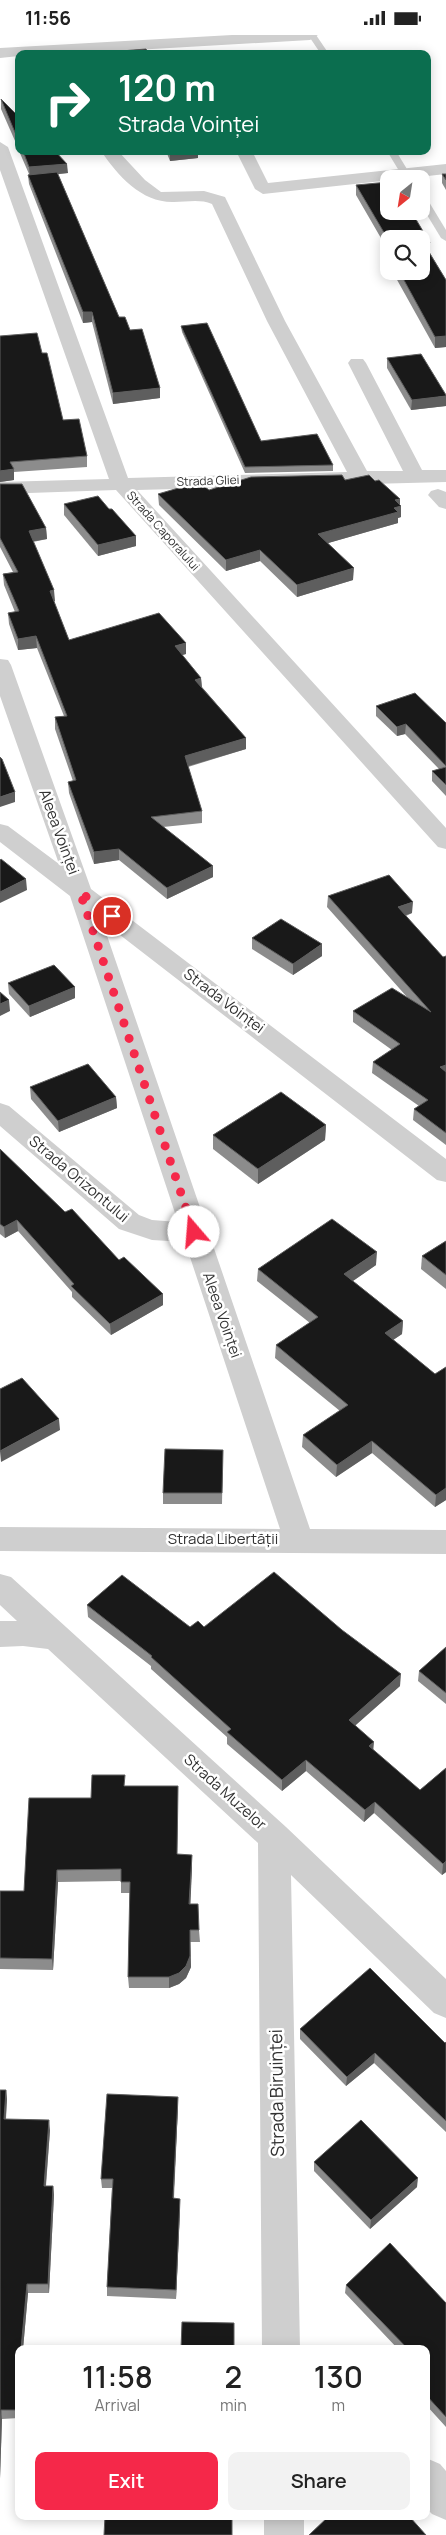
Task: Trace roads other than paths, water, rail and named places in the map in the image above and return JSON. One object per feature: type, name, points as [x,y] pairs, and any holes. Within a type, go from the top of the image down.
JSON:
[{"type":"street","points":[[122,50],[194,48],[311,35]]},
{"type":"street","points":[[0,53],[15,53]]},
{"type":"street","name":"Strada Caporalului","points":[[0,147],[120,483],[446,843]]},
{"type":"street","points":[[113,155],[150,193],[166,197],[201,195],[219,201],[276,321],[360,477]]},
{"type":"street","points":[[246,155],[263,189],[380,179]]},
{"type":"street","points":[[430,172],[446,169]]},
{"type":"street","points":[[357,363],[416,477]]},
{"type":"street","name":"Strada Gliei","points":[[0,488],[120,483],[446,476]]},
{"type":"street","name":"Aleea Voinței","points":[[0,665],[80,892],[299,1539]]},
{"type":"street","name":"Strada Voinței","points":[[0,831],[446,1173]]},
{"type":"street","name":"Strada Orizontului","points":[[0,1112],[128,1222],[142,1229],[163,1232],[194,1232]]},
{"type":"street","name":"Strada Libertății","points":[[0,1539],[299,1539],[446,1542]]},
{"type":"street","name":"Strada Muzelor","points":[[0,1586],[274,1837],[446,2002]]},
{"type":"street","points":[[0,1634],[23,1633],[55,1637]]},
{"type":"street","name":"Strada Biruinței","points":[[274,1837],[281,2345]]},
{"type":"street","points":[[430,2482],[446,2500]]},
{"type":"street","points":[[284,2520],[284,2535]]},
{"type":"lane","points":[[311,35],[322,50]]},
{"type":"lane","points":[[394,155],[404,170]]},
{"type":"lane","points":[[430,212],[446,238]]}]
